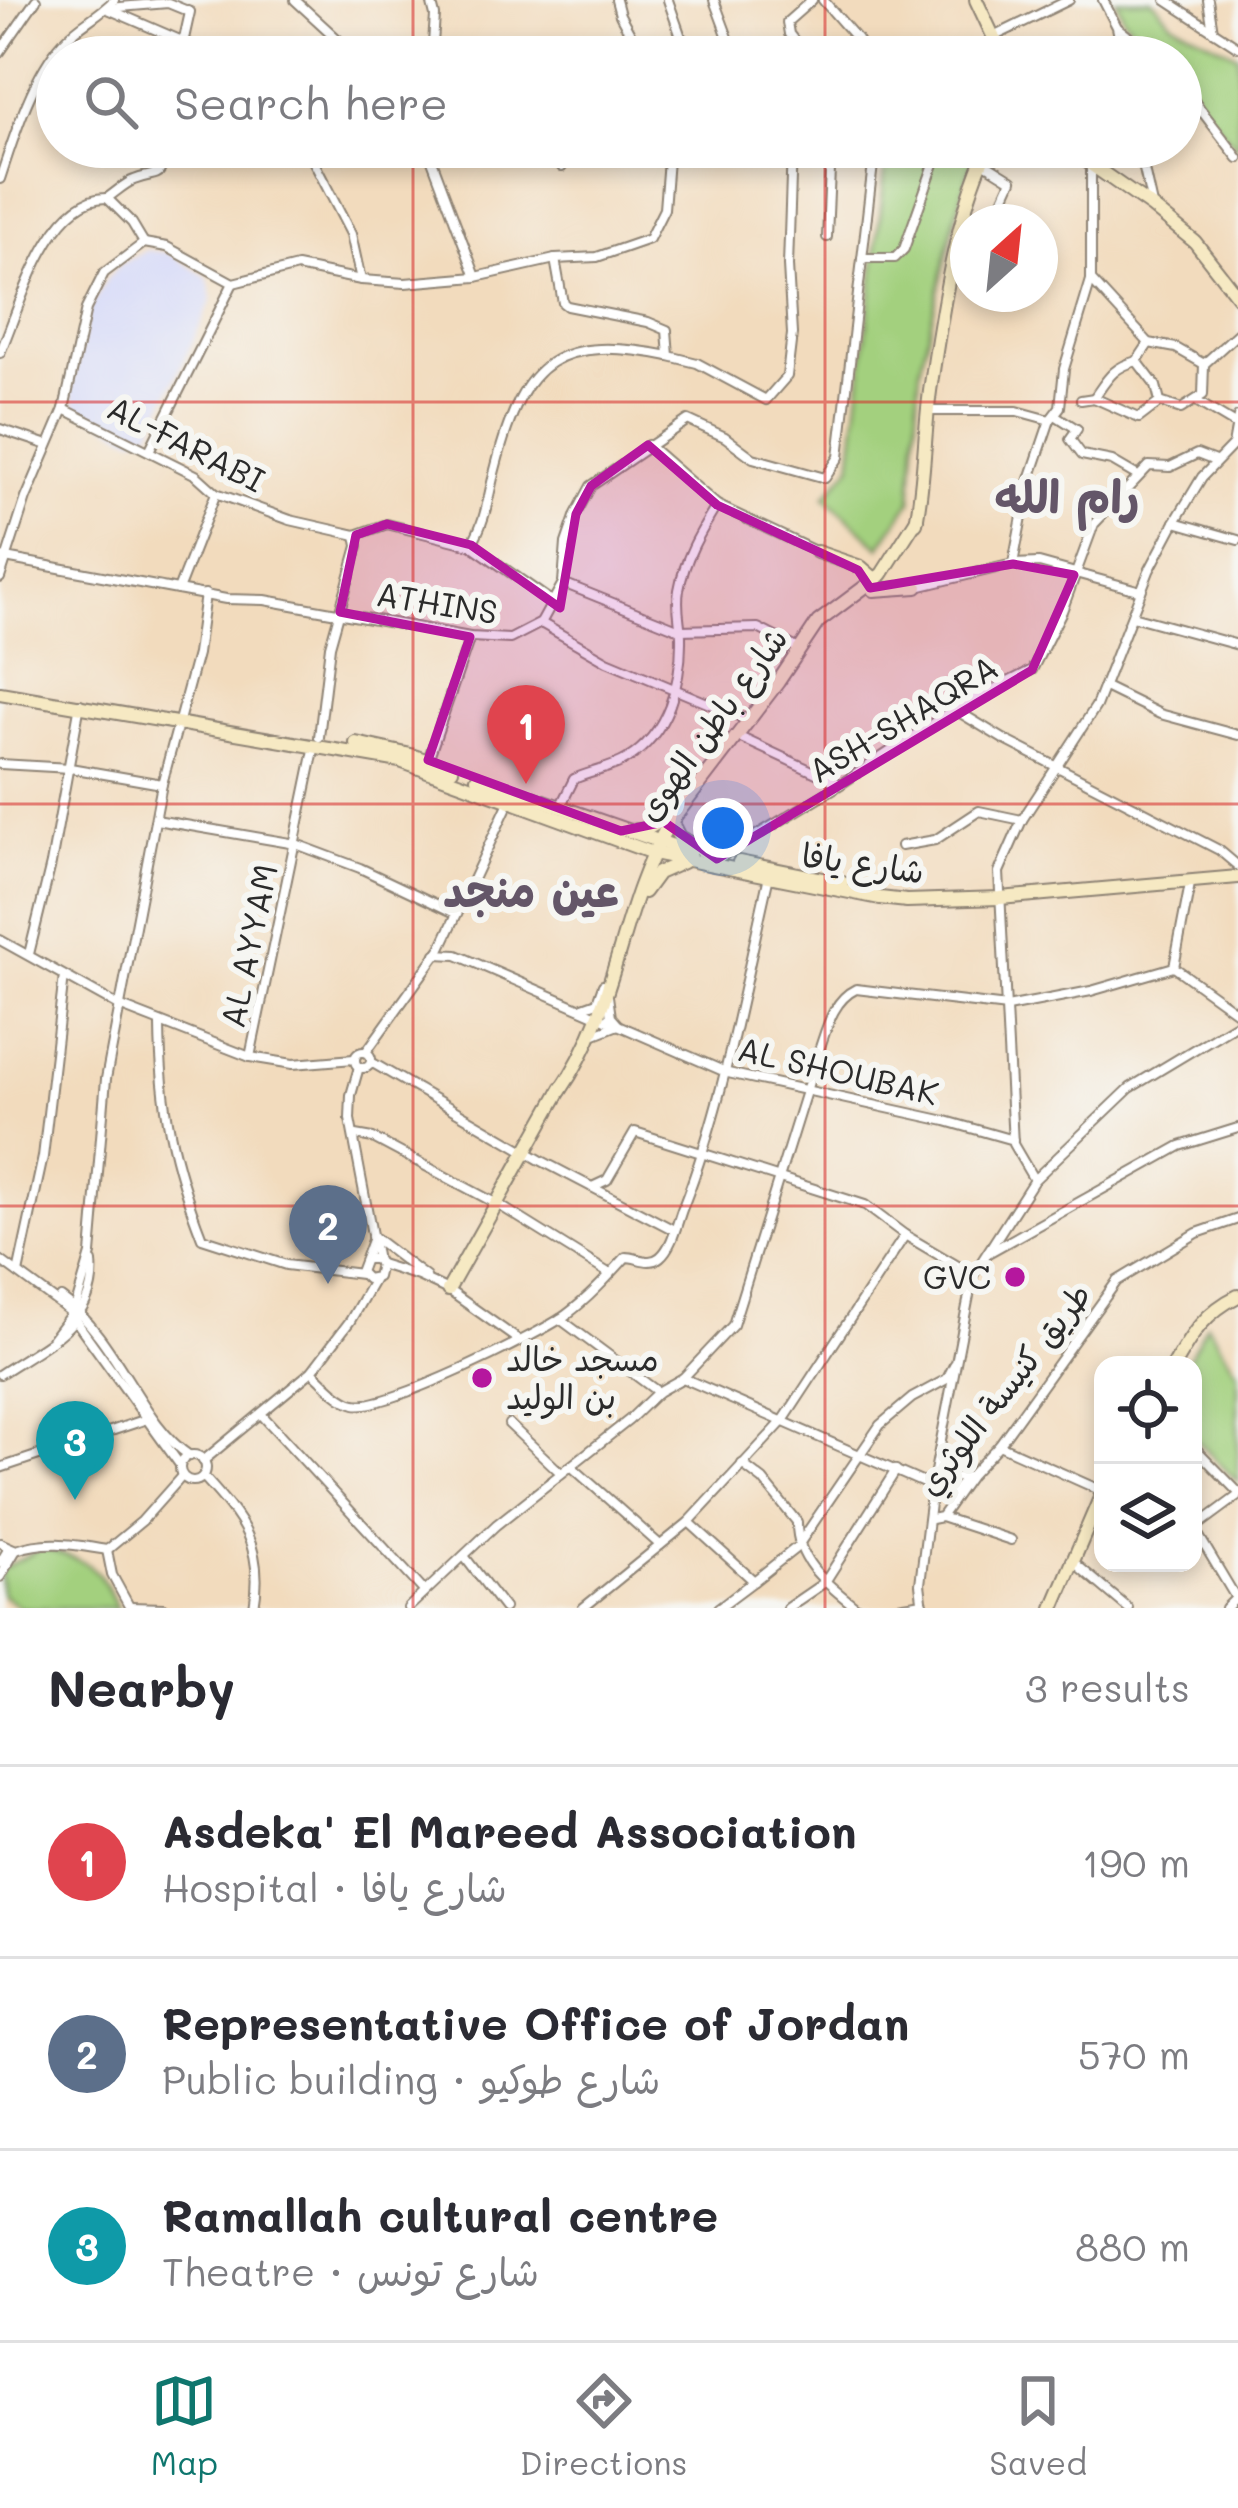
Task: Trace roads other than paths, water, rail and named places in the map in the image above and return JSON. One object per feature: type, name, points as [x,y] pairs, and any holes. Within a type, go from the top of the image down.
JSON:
[{"type":"main road","points":[[976,0],[995,36]]},
{"type":"main road","points":[[971,204],[981,168]]},
{"type":"main road","points":[[1094,168],[1195,242],[1238,297]]},
{"type":"main road","points":[[892,568],[911,540],[916,519],[931,387],[950,297]]},
{"type":"main road","points":[[817,552],[862,567],[892,568]]},
{"type":"main road","points":[[817,552],[861,572],[871,587]]},
{"type":"main road","points":[[862,567],[871,587]]},
{"type":"main road","points":[[892,568],[902,581],[917,586]]},
{"type":"main road","name":"شارع باطن الهوى","points":[[640,889],[655,848],[674,816],[815,629],[892,568]]},
{"type":"main road","points":[[871,587],[917,586]]},
{"type":"main road","name":"شارع يافا","points":[[0,689],[180,717]]},
{"type":"main road","name":"شارع يافا","points":[[0,689],[428,760],[560,808],[621,836]]},
{"type":"main road","name":"شارع يافا","points":[[317,740],[400,760],[693,860],[907,901],[1238,871]]},
{"type":"main road","points":[[560,1090],[608,994],[640,889],[637,857],[621,836],[674,816],[679,837],[717,859]]},
{"type":"main road","name":"شارع يافا","points":[[655,848],[890,892],[1000,894],[1190,884],[1238,871]]},
{"type":"main road","points":[[632,914],[658,873],[693,860]]},
{"type":"main road","points":[[448,1290],[590,1040],[617,961]]},
{"type":"main road","points":[[1179,1356],[1198,1323],[1216,1306],[1238,1296]]},
{"type":"main road","points":[[1053,1608],[1094,1510]]},
{"type":"street","points":[[0,52],[36,0]]},
{"type":"street","points":[[295,0],[334,36]]},
{"type":"street","points":[[431,0],[434,36]]},
{"type":"street","points":[[616,0],[632,36]]},
{"type":"street","points":[[668,0],[680,36]]},
{"type":"street","points":[[714,0],[729,36]]},
{"type":"street","points":[[791,36],[787,22],[812,0]]},
{"type":"street","points":[[823,0],[854,36]]},
{"type":"street","points":[[995,36],[1069,0]]},
{"type":"street","points":[[1103,0],[1119,36]]},
{"type":"street","points":[[1166,0],[1238,47]]},
{"type":"street","points":[[1208,0],[1214,32]]},
{"type":"street","points":[[70,36],[111,4],[169,3],[190,12],[182,36]]},
{"type":"street","points":[[111,4],[168,36]]},
{"type":"street","points":[[1117,27],[1128,36]]},
{"type":"street","points":[[0,179],[36,83]]},
{"type":"street","points":[[1202,111],[1238,158]]},
{"type":"street","points":[[0,353],[50,236],[82,204],[107,198],[133,180],[156,177],[162,168]]},
{"type":"street","points":[[317,168],[351,234],[361,280]]},
{"type":"street","points":[[437,168],[476,277]]},
{"type":"street","points":[[0,578],[2,558],[64,409],[80,328],[95,287],[114,264],[143,243],[167,247],[233,283],[297,267],[405,283],[476,277],[555,260],[597,257],[649,238],[664,208],[667,168]]},
{"type":"street","points":[[551,601],[471,545],[490,504],[503,441],[525,388],[542,366],[584,350],[622,347],[697,363],[766,400],[787,376],[792,168]]},
{"type":"street","points":[[826,237],[830,168]]},
{"type":"street","name":"ATHINS","points":[[2,558],[470,637],[510,639],[541,623],[562,583],[566,544],[591,486],[688,420],[725,436],[753,458],[825,478],[839,457],[873,168]]},
{"type":"street","points":[[862,258],[895,258],[904,249],[933,168]]},
{"type":"street","points":[[1000,168],[1012,180],[1001,204]]},
{"type":"street","points":[[1013,564],[1028,485],[1091,280],[1091,168]]},
{"type":"street","points":[[1144,168],[1152,207]]},
{"type":"street","points":[[107,198],[132,223],[143,243]]},
{"type":"street","points":[[555,260],[562,303],[667,330],[669,356]]},
{"type":"street","points":[[1091,280],[1149,343],[1176,348],[1204,364]]},
{"type":"street","points":[[149,451],[233,283]]},
{"type":"street","points":[[1085,301],[1104,298]]},
{"type":"street","points":[[1082,400],[1094,398],[1136,418],[1160,403],[1181,409],[1205,392],[1204,364],[1238,333]]},
{"type":"street","points":[[1094,398],[1112,372],[1123,363],[1137,361],[1149,343]]},
{"type":"street","points":[[1137,361],[1156,386],[1160,403]]},
{"type":"street","points":[[1034,1180],[1013,1140],[999,872],[1022,820],[1105,687],[1149,571],[1175,522],[1215,461],[1233,445],[1238,423],[1196,401]]},
{"type":"street","name":"AL-FARABI","points":[[64,409],[196,475],[216,493],[324,531],[356,535],[387,524],[471,545]]},
{"type":"street","points":[[929,411],[1017,411],[1052,417],[1077,429],[1070,439],[1082,455],[1112,461],[1136,475]]},
{"type":"street","points":[[0,429],[48,445]]},
{"type":"street","points":[[648,446],[717,505],[817,552]]},
{"type":"street","name":"ASH-SHAQRA","points":[[717,859],[954,709],[1032,670],[1047,644],[1094,524],[1136,475],[1154,464],[1171,467],[1190,455],[1215,461]]},
{"type":"street","points":[[178,590],[216,493]]},
{"type":"street","points":[[560,808],[574,779],[629,758],[657,732],[676,687],[683,572],[691,548],[717,505]]},
{"type":"street","points":[[1175,522],[1238,540]]},
{"type":"street","name":"AL AYYAM","points":[[250,1057],[317,740],[322,686],[358,546],[356,535]]},
{"type":"street","points":[[917,586],[1013,564],[1040,563],[1141,591]]},
{"type":"street","points":[[562,583],[680,630],[758,628],[800,649]]},
{"type":"street","points":[[203,1476],[192,1481],[181,1470],[91,1331],[87,1286],[106,1079],[118,1006],[162,784],[197,654],[205,594]]},
{"type":"street","points":[[1132,616],[1238,645]]},
{"type":"street","points":[[541,623],[607,661],[748,720]]},
{"type":"street","points":[[428,760],[470,637]]},
{"type":"street","points":[[1105,687],[1160,714],[1238,735]]},
{"type":"street","points":[[29,954],[80,704]]},
{"type":"street","points":[[954,709],[1219,850],[1238,871]]},
{"type":"street","points":[[737,736],[841,784]]},
{"type":"street","points":[[0,764],[70,768],[162,784]]},
{"type":"street","points":[[368,1057],[436,954],[511,800]]},
{"type":"street","points":[[902,846],[934,840],[979,811],[1022,820]]},
{"type":"street","points":[[156,820],[296,844],[455,913]]},
{"type":"street","points":[[311,1371],[344,1399],[369,1405],[431,1384],[560,1319],[592,1295],[626,1257],[647,1262],[659,1258],[702,1156],[728,1073],[769,876]]},
{"type":"street","points":[[1174,967],[1190,884]]},
{"type":"street","name":"AL SHOUBAK","points":[[444,938],[457,955]]},
{"type":"street","points":[[0,940],[118,1006],[250,1057],[293,1064],[357,1063]]},
{"type":"street","name":"AL SHOUBAK","points":[[436,954],[457,955],[728,1073],[1013,1140]]},
{"type":"street","points":[[408,1608],[561,1473],[658,1392],[683,1378],[733,1325],[833,1012],[845,994],[856,989],[1007,1007],[1091,991],[1174,967]]},
{"type":"street","points":[[1174,967],[1238,1013]]},
{"type":"street","points":[[578,1007],[596,1002],[611,975]]},
{"type":"street","points":[[18,1273],[44,1157],[64,976]]},
{"type":"street","points":[[590,1040],[598,1031],[618,1025],[611,1017],[608,994]]},
{"type":"street","points":[[891,1608],[923,1605],[920,1584],[936,1518],[933,1483],[973,1275],[985,1254],[1034,1180],[1130,1088],[1238,1023]]},
{"type":"street","points":[[160,1024],[161,1086],[176,1171],[202,1238],[286,1265],[369,1277],[399,1271]]},
{"type":"street","points":[[369,1277],[379,1262],[349,1108],[358,1053],[674,1230]]},
{"type":"street","points":[[985,1254],[1180,1146],[1238,1128]]},
{"type":"street","points":[[592,1187],[607,1180],[635,1132],[866,1205],[905,1235],[973,1275]]},
{"type":"street","points":[[356,1135],[373,1138],[499,1204],[610,1274]]},
{"type":"street","name":"طريق كنيسة اللوثري","points":[[936,1518],[999,1445],[1117,1281],[1197,1233],[1238,1219]]},
{"type":"street","points":[[583,1608],[689,1522],[783,1421],[905,1235]]},
{"type":"street","points":[[203,1461],[311,1371],[350,1321],[368,1290],[363,1260],[373,1237]]},
{"type":"street","points":[[373,1237],[432,1282]]},
{"type":"street","points":[[0,1260],[76,1314],[168,1435],[190,1456],[203,1461]]},
{"type":"street","points":[[340,1270],[363,1260],[379,1262],[432,1282],[518,1339]]},
{"type":"street","points":[[57,1299],[87,1286]]},
{"type":"street","points":[[0,1374],[62,1330],[76,1314],[87,1286]]},
{"type":"street","points":[[57,1299],[62,1330]]},
{"type":"street","points":[[560,1319],[658,1392]]},
{"type":"street","points":[[62,1330],[91,1331]]},
{"type":"street","points":[[718,1608],[796,1547],[880,1425],[912,1398],[947,1379],[955,1363]]},
{"type":"street","points":[[683,1378],[954,1491],[970,1476]]},
{"type":"street","points":[[929,1390],[940,1395],[949,1410]]},
{"type":"street","points":[[261,1414],[423,1590]]},
{"type":"street","points":[[0,1468],[147,1418]]},
{"type":"street","points":[[509,1424],[561,1473]]},
{"type":"street","points":[[999,1445],[1094,1487]]},
{"type":"street","points":[[1202,1455],[1238,1494],[1202,1521]]},
{"type":"street","points":[[8,1547],[60,1542],[107,1550],[142,1521],[190,1456]]},
{"type":"street","points":[[203,1461],[203,1476],[250,1534],[257,1594],[254,1608]]},
{"type":"street","points":[[742,1464],[764,1480],[797,1522],[796,1547],[825,1582],[856,1608]]},
{"type":"street","points":[[571,1466],[660,1545]]},
{"type":"street","points":[[787,1608],[825,1582],[896,1470]]},
{"type":"street","points":[[936,1518],[1011,1540]]},
{"type":"street","points":[[689,1522],[754,1581]]},
{"type":"street","points":[[1202,1540],[1237,1599],[1226,1608]]},
{"type":"street","points":[[0,1563],[8,1547]]},
{"type":"street","points":[[0,1577],[8,1547]]},
{"type":"street","points":[[107,1550],[112,1575],[130,1608],[164,1608]]},
{"type":"street","points":[[464,1556],[504,1608]]},
{"type":"street","points":[[1071,1560],[1128,1608]]},
{"type":"place","name":"Asdeka' El Mareed Association","points":[[526,784]]},
{"type":"place","name":"GVC","points":[[1015,1277]]},
{"type":"place","name":"Representative Office of Jordan","points":[[328,1284]]},
{"type":"place","name":"مسجد خالد بن الوليد","points":[[482,1378]]},
{"type":"place","name":"Ramallah cultural centre","points":[[75,1500]]},
{"type":"district","name":"رام الله","points":[[1067,497]]},
{"type":"district","name":"عين منجد","points":[[531,891]]}]
